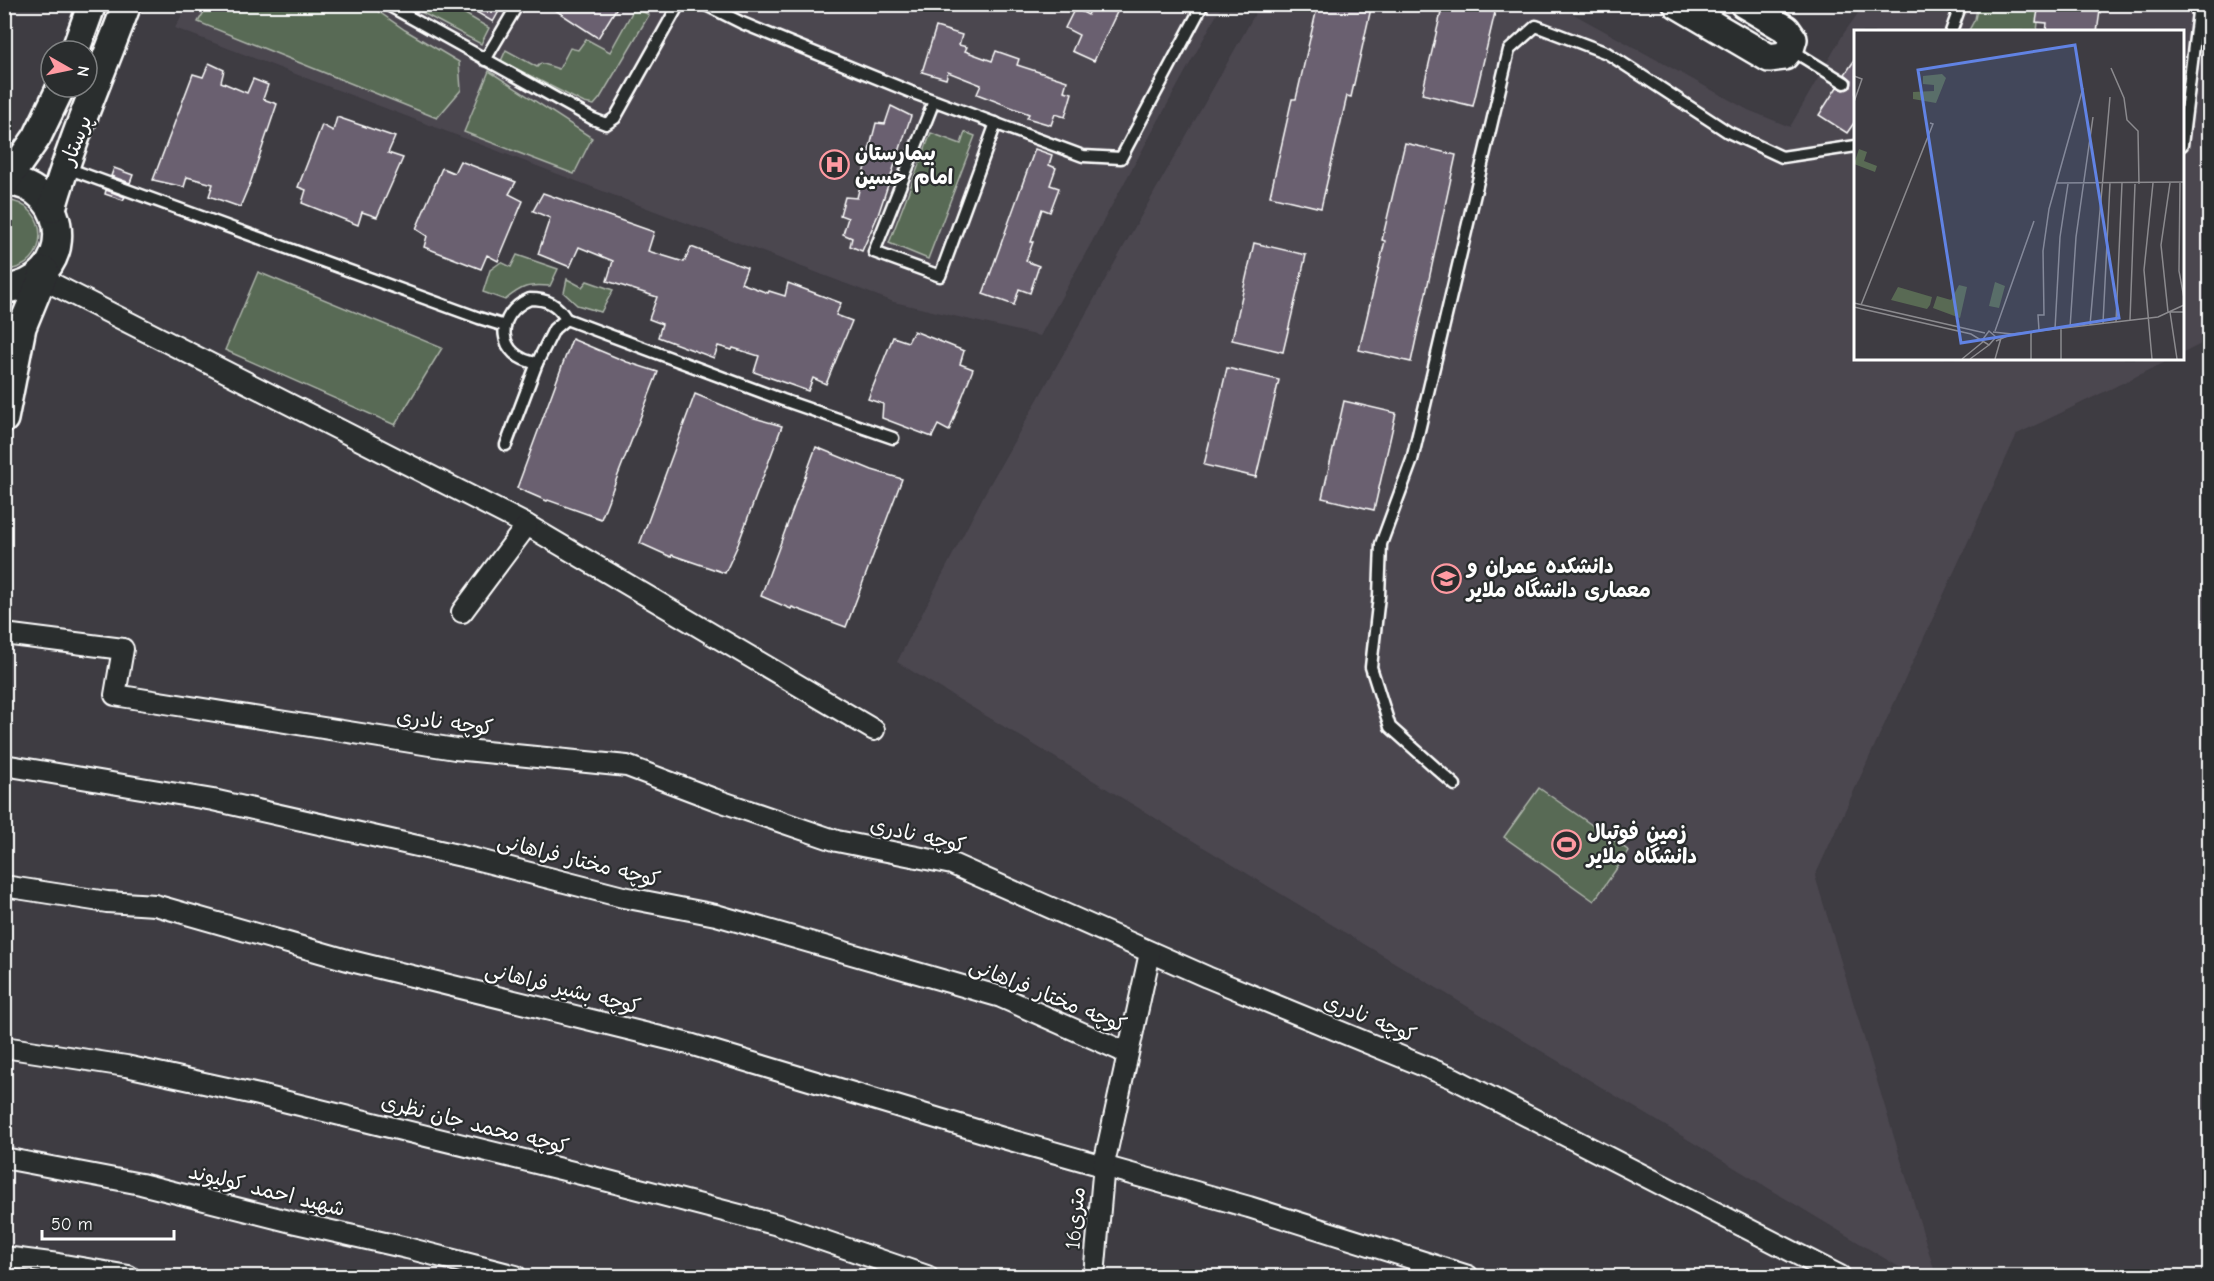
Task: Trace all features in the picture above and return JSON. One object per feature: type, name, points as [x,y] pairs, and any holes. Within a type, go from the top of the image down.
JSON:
[{"type":"main road","points":[[79,39],[92,4]]},
{"type":"main road","name":"پرستار","points":[[52,208],[64,167],[127,4]]},
{"type":"main road","points":[[1677,4],[1769,58],[1784,56],[1790,49],[1793,39],[1786,29],[1744,4]]},
{"type":"main road","name":"پرستار","points":[[5,181],[37,136],[55,99]]},
{"type":"main road","points":[[4,419],[22,327],[47,276],[59,240],[58,224],[52,208],[40,194],[24,184],[5,181]]},
{"type":"main road","points":[[4,289],[17,288],[47,276]]},
{"type":"street","points":[[47,276],[527,525],[873,730]]},
{"type":"street","points":[[462,612],[527,525]]},
{"type":"street","name":"کوچه نادری","points":[[4,634],[123,649],[115,695],[455,749],[627,766],[714,799],[837,841],[952,864],[1150,953],[1453,1078],[1840,1276]]},
{"type":"street","name":"کوچه مختار فراهانی","points":[[4,765],[213,800],[475,859],[623,897],[716,915],[1001,997],[1127,1053]]},
{"type":"street","name":"کوچه بشیر فراهانی","points":[[4,886],[107,902],[155,905],[351,961],[693,1045],[1003,1138],[1104,1164],[1250,1207],[1468,1276]]},
{"type":"street","name":"16متری","points":[[1094,1276],[1104,1164],[1150,953]]},
{"type":"street","name":"کوچه محمد جان نظری","points":[[4,1047],[159,1073],[589,1176],[778,1225],[927,1276]]},
{"type":"street","name":"شهید احمد کولیوند","points":[[4,1158],[141,1184],[516,1276]]},
{"type":"street","points":[[4,1257],[129,1276]]},
{"type":"lane","points":[[386,4],[593,119],[606,124],[615,118],[677,5]]},
{"type":"lane","points":[[485,60],[518,4]]},
{"type":"lane","points":[[704,4],[742,23],[934,101],[1083,156],[1121,158],[1203,4]]},
{"type":"lane","points":[[1952,30],[1961,4]]},
{"type":"lane","points":[[2184,129],[2199,4]]},
{"type":"lane","points":[[1455,785],[1390,727],[1371,667],[1379,596],[1381,544],[1412,460],[1509,50],[1536,26],[1607,53],[1728,132],[1782,157],[1854,146]]},
{"type":"lane","points":[[1790,49],[1845,83]]},
{"type":"lane","points":[[934,101],[874,252],[940,276],[996,123]]},
{"type":"lane","points":[[64,167],[505,326]]},
{"type":"lane","points":[[537,363],[526,362],[517,357],[510,350],[506,341],[505,326],[511,311],[530,299],[541,299],[551,303],[560,309],[566,319],[783,400],[893,438]]},
{"type":"lane","points":[[506,445],[537,363],[554,329],[566,319]]},
{"type":"shaded area","name":"بیمارستان امام حسین","points":[[188,4],[1222,5],[1040,336],[894,302],[175,28]]},
{"type":"shaded area","name":"دانشکده عمران و معماری دانشگاه ملایر","points":[[1260,5],[1557,5],[1748,110],[1790,127],[1844,33],[1864,5],[2209,5],[2209,340],[2184,352],[2184,30],[1854,30],[1854,360],[2170,360],[2017,434],[1815,876],[1936,1276],[1914,1276],[897,662],[985,493]]},
{"type":"green space","points":[[208,5],[369,5],[405,30],[459,62],[461,90],[437,118],[198,22]]},
{"type":"green space","points":[[408,5],[464,5],[460,11],[489,28],[481,44]]},
{"type":"green space","points":[[1978,5],[2040,5],[2037,30],[1969,30],[1975,19]]},
{"type":"green space","points":[[635,7],[649,15],[594,105],[584,103],[501,61],[506,50],[537,67],[541,63],[559,69],[570,48],[578,50],[586,39],[610,52]]},
{"type":"green space","points":[[489,71],[592,138],[574,174],[464,132]]},
{"type":"green space","points":[[965,132],[975,136],[928,259],[889,243],[931,133],[961,144]]},
{"type":"green space","points":[[5,200],[20,204],[31,212],[38,223],[40,236],[38,248],[31,259],[20,267],[5,270]]},
{"type":"green space","points":[[517,255],[558,269],[550,286],[526,287],[505,300],[483,292],[490,270],[501,262],[511,267]]},
{"type":"green space","points":[[258,272],[442,348],[395,425],[225,350]]},
{"type":"green space","points":[[567,279],[582,287],[587,281],[613,290],[601,312],[577,305],[564,293]]},
{"type":"green space","name":"زمین فوتبال دانشگاه ملایر","points":[[1539,788],[1629,851],[1594,901],[1504,837]]},
{"type":"building","points":[[463,4],[503,4],[493,22]]},
{"type":"building","points":[[546,4],[619,4],[598,38]]},
{"type":"building","points":[[1093,4],[1107,4],[1118,10],[1094,61],[1072,51],[1079,35],[1065,28],[1075,8],[1088,15]]},
{"type":"building","points":[[1318,4],[1372,4],[1351,97],[1347,96],[1321,208],[1270,196],[1292,99],[1296,99]]},
{"type":"building","points":[[1443,4],[1480,4],[1496,8],[1473,106],[1422,94]]},
{"type":"building","points":[[2039,4],[2101,4],[2097,30],[2046,30],[2047,23],[2036,22]]},
{"type":"building","points":[[936,27],[962,35],[959,45],[967,47],[965,51],[992,61],[996,51],[1019,59],[1017,65],[1067,81],[1064,91],[1072,93],[1065,117],[1055,114],[1051,125],[1027,118],[1029,114],[977,94],[981,85],[948,72],[946,79],[922,72]]},
{"type":"building","points":[[1854,61],[1854,123],[1847,133],[1819,115],[1837,87],[1844,90],[1851,87],[1852,80],[1845,74]]},
{"type":"building","points":[[209,63],[224,70],[221,82],[247,93],[253,79],[268,85],[263,99],[277,104],[240,207],[209,196],[213,184],[187,177],[184,187],[153,180],[193,74],[203,77]]},
{"type":"building","points":[[891,106],[911,116],[878,215],[862,251],[850,246],[852,238],[843,234],[848,218],[840,215],[845,197],[857,198],[876,123],[885,124]]},
{"type":"building","points":[[337,117],[395,137],[388,153],[403,158],[377,217],[362,212],[358,225],[302,203],[306,190],[298,187],[322,125],[333,131]]},
{"type":"building","points":[[1405,143],[1456,155],[1411,362],[1359,350]]},
{"type":"building","points":[[1035,149],[1052,155],[1049,165],[1056,168],[1050,185],[1059,188],[1050,212],[1042,209],[1031,242],[1033,242],[1026,261],[1039,266],[1030,293],[1019,289],[1014,305],[983,294]]},
{"type":"building","points":[[460,161],[516,182],[509,194],[523,201],[498,261],[487,255],[481,269],[424,247],[427,236],[416,229],[442,168],[454,173]]},
{"type":"building","points":[[114,168],[133,175],[130,183],[111,176]]},
{"type":"building","points":[[106,190],[125,197],[123,200],[105,194]]},
{"type":"building","points":[[543,193],[654,232],[648,251],[684,262],[691,247],[747,268],[741,283],[768,293],[769,291],[785,296],[788,283],[841,303],[836,315],[852,321],[826,384],[813,378],[808,391],[754,372],[759,356],[718,346],[714,358],[658,337],[662,324],[649,319],[657,297],[607,281],[613,261],[579,247],[570,267],[538,254],[550,218],[533,211]]},
{"type":"building","points":[[1254,243],[1306,255],[1283,352],[1232,340]]},
{"type":"building","points":[[914,331],[964,351],[960,364],[973,369],[949,431],[938,425],[932,437],[882,418],[883,404],[868,399],[893,337],[908,342]]},
{"type":"building","points":[[572,339],[658,372],[601,519],[547,501],[517,488]]},
{"type":"building","points":[[1227,368],[1279,380],[1256,477],[1204,465]]},
{"type":"building","points":[[695,394],[751,417],[782,426],[725,573],[672,555],[671,557],[640,543]]},
{"type":"building","points":[[1344,401],[1396,413],[1374,510],[1322,498]]},
{"type":"building","points":[[816,447],[872,470],[902,479],[846,627],[792,607],[791,609],[761,596]]},
{"type":"place","name":"بیمارستان امام حسین","points":[[834,165]]},
{"type":"place","name":"دانشکده عمران و معماری دانشگاه ملایر","points":[[1446,578]]},
{"type":"place","name":"زمین فوتبال دانشگاه ملایر","points":[[1566,844]]}]
